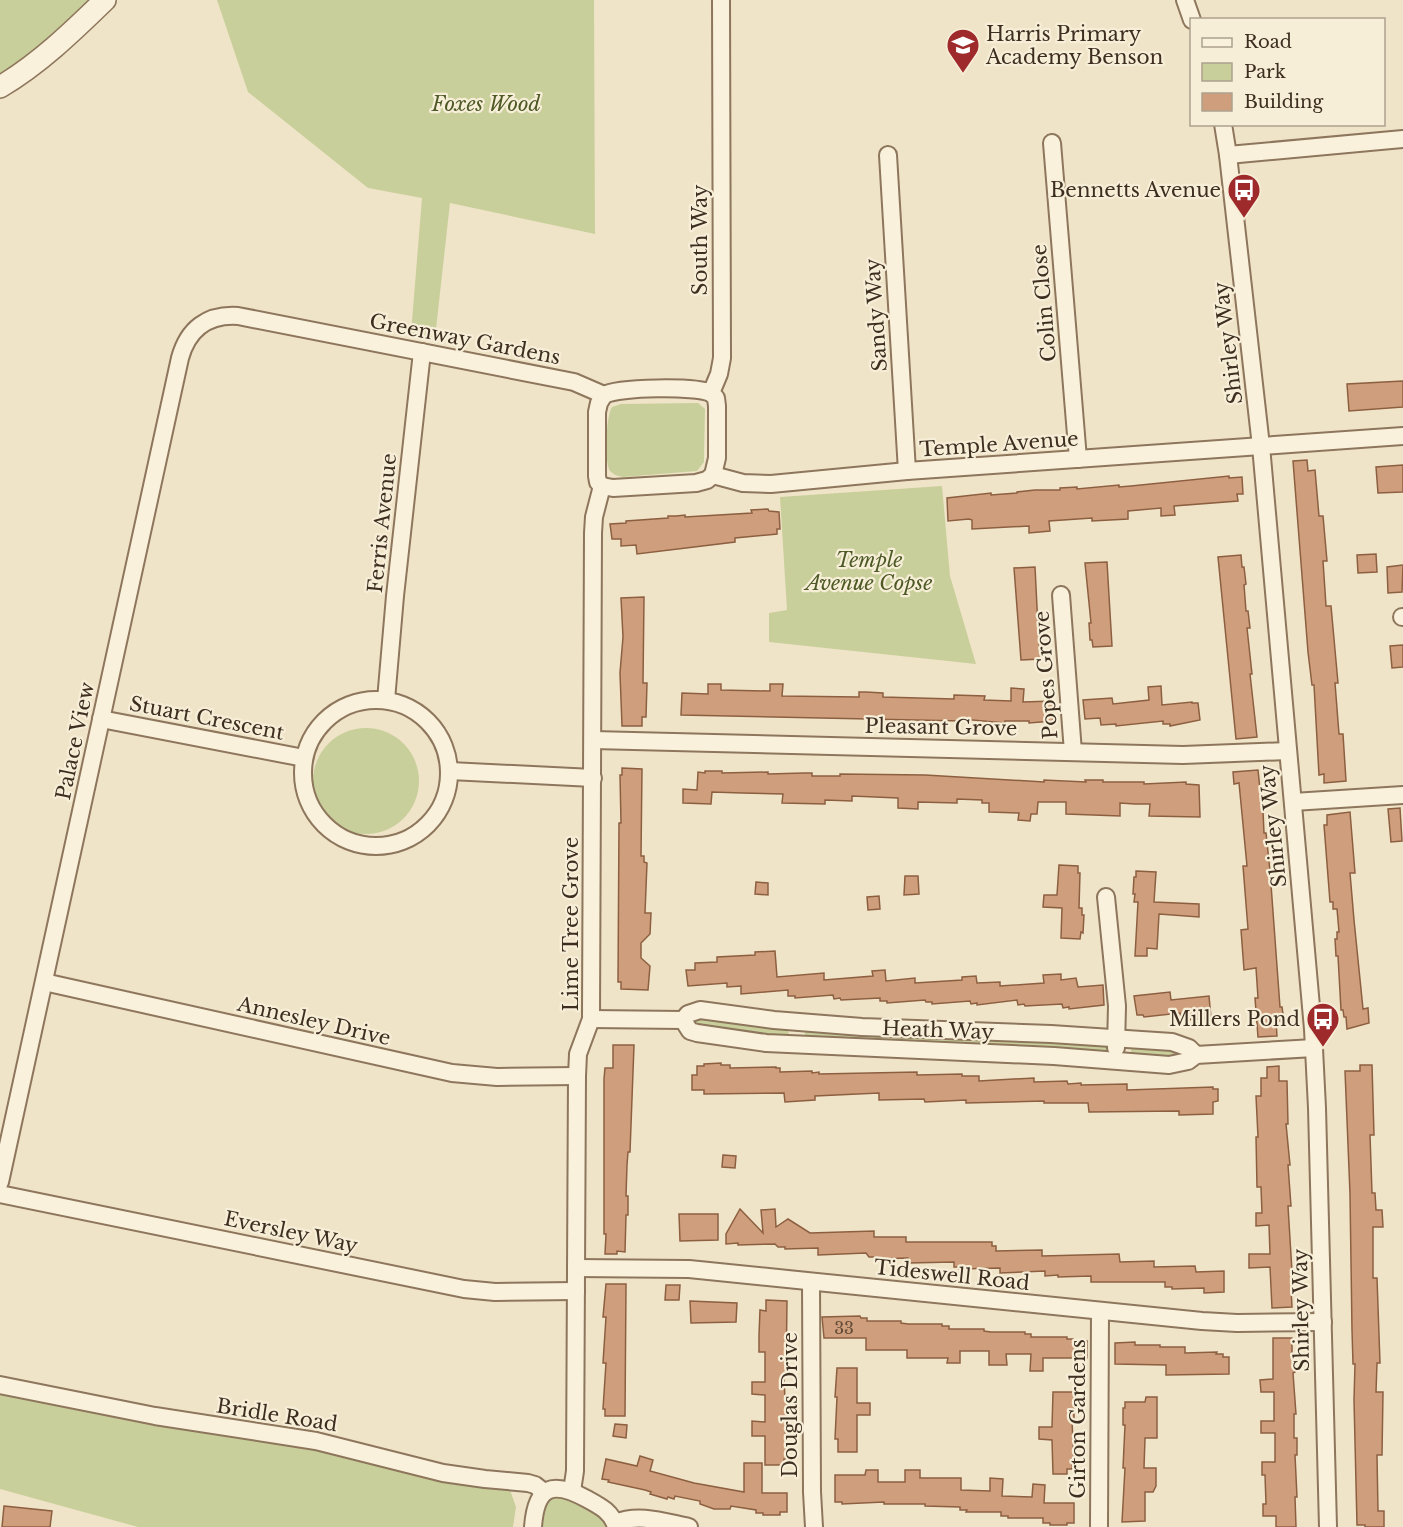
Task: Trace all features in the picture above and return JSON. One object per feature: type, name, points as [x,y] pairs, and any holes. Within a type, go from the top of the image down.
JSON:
[{"type":"street","points":[[0,87],[52,49],[105,0]]},
{"type":"street","name":"South Way","points":[[711,393],[719,374],[722,358],[721,0]]},
{"type":"street","points":[[1185,0],[1191,18]]},
{"type":"street","name":"Shirley Way","points":[[1223,126],[1261,446],[1314,1048],[1328,1527]]},
{"type":"street","points":[[1228,155],[1403,139]]},
{"type":"street","name":"Colin Close","points":[[1052,143],[1078,459]]},
{"type":"street","name":"Sandy Way","points":[[888,155],[907,471]]},
{"type":"street","name":"Greenway Gardens","points":[[209,320],[221,316],[238,316],[574,382],[604,395]]},
{"type":"street","name":"Palace View","points":[[0,1182],[180,358],[188,338],[209,320]]},
{"type":"street","name":"Ferris Avenue","points":[[386,700],[422,352]]},
{"type":"street","points":[[602,486],[613,488],[696,483],[713,475],[717,458],[717,406],[716,398],[711,393],[695,389],[618,390],[604,395]]},
{"type":"street","name":"Lime Tree Grove","points":[[572,1491],[575,1471],[577,1076],[578,1054],[591,1019],[593,533],[594,517],[602,486],[597,476],[597,412],[604,395]]},
{"type":"street","name":"Temple Avenue","points":[[713,475],[726,480],[756,485],[907,471],[1403,436]]},
{"type":"street","name":"Popes Grove","points":[[1061,595],[1073,752]]},
{"type":"street","name":"Stuart Crescent","points":[[364,700],[386,700],[413,709],[435,729],[445,748],[450,771],[444,800],[437,814],[427,826],[401,842],[386,846],[370,846],[341,837],[317,817],[304,789],[304,758],[312,737],[325,720],[343,707],[364,700]]},
{"type":"street","name":"Stuart Crescent","points":[[101,719],[304,758]]},
{"type":"street","name":"Pleasant Grove","points":[[593,740],[1205,755],[1287,751]]},
{"type":"street","points":[[450,771],[593,778]]},
{"type":"street","points":[[1293,802],[1403,795]]},
{"type":"street","points":[[1106,897],[1117,1006],[1115,1060]]},
{"type":"street","name":"Annesley Drive","points":[[44,982],[452,1073],[497,1077],[577,1076]]},
{"type":"street","name":"Heath Way","points":[[683,1020],[688,1014],[700,1010],[797,1022],[1172,1042],[1189,1048],[1196,1055]]},
{"type":"street","name":"Heath Way","points":[[591,1019],[683,1020]]},
{"type":"street","name":"Heath Way","points":[[683,1020],[690,1030],[697,1033],[737,1040],[995,1053],[1169,1065],[1188,1061],[1196,1055],[1314,1048]]},
{"type":"street","points":[[795,1044],[797,1022]]},
{"type":"street","name":"Eversley Way","points":[[0,1194],[464,1289],[495,1292],[576,1291]]},
{"type":"street","name":"Tideswell Road","points":[[576,1268],[689,1269],[1100,1312],[1237,1323],[1323,1322]]},
{"type":"street","name":"Douglas Drive","points":[[811,1283],[814,1527]]},
{"type":"street","name":"Girton Gardens","points":[[1098,1527],[1100,1312]]},
{"type":"street","name":"Bridle Road","points":[[0,1385],[155,1416],[316,1441],[443,1473],[528,1483],[544,1492],[556,1487],[572,1491]]},
{"type":"street","points":[[572,1491],[605,1509],[615,1525],[633,1517],[689,1527]]},
{"type":"street","points":[[533,1527],[537,1501],[544,1492]]},
{"type":"green space","points":[[0,0],[98,0],[0,79]]},
{"type":"green space","name":"Foxes Wood","points":[[217,0],[594,0],[595,234],[450,203],[435,338],[411,333],[422,198],[368,188],[248,92]]},
{"type":"green space","points":[[698,403],[705,409],[704,462],[697,471],[623,477],[610,471],[606,439],[612,407],[621,404]]},
{"type":"green space","name":"Temple Avenue Copse","points":[[942,486],[950,576],[976,664],[769,642],[769,613],[787,610],[780,497]]},
{"type":"green space","points":[[366,728],[386,732],[403,744],[415,761],[419,781],[415,801],[403,818],[386,830],[366,834],[346,830],[329,818],[317,801],[313,781],[317,761],[329,744],[346,732]]},
{"type":"green space","points":[[693,1017],[787,1028],[789,1033],[781,1037],[695,1026],[691,1019]]},
{"type":"green space","points":[[808,1029],[1106,1043],[1109,1048],[1106,1052],[805,1037],[805,1031]]},
{"type":"green space","points":[[1131,1047],[1183,1050],[1181,1058],[1131,1054]]},
{"type":"green space","points":[[0,1390],[509,1487],[516,1507],[513,1527],[138,1527],[0,1489]]},
{"type":"green space","points":[[561,1496],[588,1507],[600,1516],[608,1527],[542,1527],[544,1512],[548,1504],[551,1500]]},
{"type":"building","points":[[1403,381],[1403,407],[1349,411],[1347,384]]},
{"type":"building","points":[[1307,460],[1308,471],[1315,470],[1319,516],[1323,516],[1327,561],[1323,561],[1326,606],[1331,606],[1338,683],[1335,683],[1339,734],[1343,734],[1346,781],[1324,783],[1324,774],[1319,775],[1314,685],[1312,685],[1308,652],[1293,461]]},
{"type":"building","points":[[1403,465],[1403,492],[1378,493],[1376,467]]},
{"type":"building","points":[[1229,476],[1229,478],[1242,477],[1243,494],[1237,494],[1238,501],[1174,506],[1175,515],[1161,516],[1161,508],[1128,511],[1128,519],[1092,521],[1092,518],[1049,521],[1050,531],[1029,533],[1029,526],[972,529],[972,520],[969,519],[948,521],[947,498],[991,493],[991,495],[1035,490],[1060,490],[1060,488],[1077,487],[1077,489],[1119,485],[1119,487]]},
{"type":"building","points":[[768,509],[779,512],[780,529],[777,529],[777,534],[735,538],[735,542],[637,554],[636,545],[621,546],[621,539],[612,539],[610,524],[668,518],[668,516],[752,513],[751,510]]},
{"type":"building","points":[[1376,554],[1377,572],[1358,573],[1357,555]]},
{"type":"building","points":[[1241,555],[1246,584],[1244,585],[1246,611],[1248,611],[1250,628],[1247,628],[1257,737],[1236,739],[1218,557]]},
{"type":"building","points":[[1107,562],[1112,646],[1093,647],[1092,640],[1090,640],[1089,623],[1091,623],[1085,563]]},
{"type":"building","points":[[1403,565],[1402,592],[1388,593],[1387,567]]},
{"type":"building","points":[[1035,567],[1038,627],[1040,627],[1042,644],[1039,644],[1041,659],[1021,660],[1014,568]]},
{"type":"building","points":[[644,597],[643,683],[647,683],[646,717],[642,717],[642,726],[622,726],[621,598]]},
{"type":"building","points":[[1403,645],[1403,667],[1392,668],[1390,646]]},
{"type":"building","points":[[708,684],[721,684],[721,690],[770,691],[770,684],[783,684],[782,696],[859,697],[859,692],[866,692],[883,693],[883,697],[954,699],[954,695],[985,696],[984,700],[1011,701],[1011,688],[1024,689],[1023,702],[1053,701],[1053,721],[1029,723],[1029,721],[1005,721],[1005,723],[962,719],[962,721],[681,715],[682,693],[708,694]]},
{"type":"building","points":[[1161,686],[1162,705],[1198,703],[1200,720],[1170,726],[1170,724],[1163,724],[1163,721],[1116,726],[1116,724],[1101,725],[1100,718],[1085,719],[1083,700],[1112,698],[1113,704],[1149,700],[1148,687]]},
{"type":"building","points":[[622,768],[642,769],[641,856],[644,856],[644,862],[647,863],[645,913],[651,913],[650,934],[641,943],[641,958],[650,966],[648,990],[621,989],[621,982],[618,982],[619,823],[621,823],[620,775],[622,775]]},
{"type":"building","points":[[1258,770],[1270,871],[1280,1007],[1282,1007],[1284,1021],[1276,1021],[1277,1036],[1258,1037],[1255,998],[1258,998],[1256,968],[1244,970],[1241,930],[1248,929],[1243,866],[1247,866],[1239,783],[1234,784],[1233,772]]},
{"type":"building","points":[[705,771],[768,772],[768,774],[812,773],[812,776],[925,775],[1044,782],[1044,780],[1086,782],[1085,780],[1103,780],[1103,782],[1144,782],[1144,784],[1186,782],[1186,784],[1199,785],[1200,817],[1149,816],[1150,804],[1120,803],[1120,816],[1066,814],[1066,802],[1038,802],[1037,814],[1031,814],[1030,821],[1018,820],[1019,813],[989,812],[989,803],[982,803],[982,800],[957,799],[957,803],[918,802],[918,809],[898,808],[898,798],[852,796],[852,801],[825,800],[825,804],[782,803],[783,794],[712,792],[711,804],[683,803],[683,789],[697,790],[698,772],[705,773]]},
{"type":"building","points":[[1400,808],[1402,841],[1391,842],[1388,809]]},
{"type":"building","points":[[1350,812],[1355,873],[1350,873],[1354,920],[1363,1009],[1368,1008],[1369,1023],[1347,1029],[1346,1017],[1341,1010],[1335,939],[1339,932],[1337,909],[1333,909],[1333,902],[1330,902],[1324,825],[1327,825],[1327,815]]},
{"type":"building","points":[[1059,865],[1078,866],[1078,873],[1080,873],[1079,908],[1082,908],[1082,915],[1084,915],[1083,933],[1081,932],[1080,939],[1061,938],[1062,908],[1043,907],[1044,895],[1057,895]]},
{"type":"building","points":[[1136,871],[1156,872],[1154,902],[1199,904],[1199,917],[1159,914],[1157,949],[1147,948],[1147,956],[1135,956],[1138,902],[1134,902],[1135,894],[1133,894]]},
{"type":"building","points":[[905,876],[918,876],[919,894],[904,895]]},
{"type":"building","points":[[756,882],[768,883],[768,895],[755,894]]},
{"type":"building","points":[[879,896],[880,909],[868,910],[867,897]]},
{"type":"building","points":[[775,951],[777,977],[824,973],[824,980],[873,976],[872,971],[885,970],[886,981],[915,978],[915,983],[962,980],[962,977],[976,976],[977,983],[1000,982],[1000,986],[1044,983],[1043,975],[1061,974],[1061,980],[1076,978],[1078,987],[1103,985],[1104,1005],[1069,1009],[1069,1007],[1063,1008],[1062,1004],[1018,1005],[1017,1000],[977,1005],[977,1003],[971,1004],[970,1001],[932,1004],[925,1000],[887,1003],[887,1001],[880,1001],[880,998],[841,1000],[840,998],[834,999],[833,995],[795,998],[795,996],[788,996],[788,990],[741,994],[741,986],[727,987],[727,983],[688,986],[686,970],[695,970],[695,963],[717,962],[717,957],[755,955],[755,952]]},
{"type":"building","points":[[1170,992],[1171,1000],[1209,996],[1211,1018],[1187,1020],[1187,1018],[1181,1019],[1180,1013],[1144,1017],[1137,1015],[1134,996]]},
{"type":"building","points":[[613,1045],[634,1045],[630,1152],[628,1152],[627,1165],[628,1215],[626,1215],[625,1252],[605,1254],[604,1079],[605,1068],[613,1068]]},
{"type":"building","points":[[721,1063],[721,1065],[730,1065],[730,1068],[776,1067],[780,1068],[780,1072],[812,1071],[812,1073],[819,1072],[819,1074],[917,1072],[917,1075],[979,1076],[979,1081],[1034,1078],[1034,1082],[1067,1081],[1068,1084],[1081,1083],[1081,1085],[1127,1084],[1127,1090],[1213,1087],[1213,1089],[1218,1089],[1218,1101],[1213,1102],[1213,1114],[1179,1115],[1179,1111],[1089,1112],[1088,1103],[879,1100],[879,1093],[815,1096],[815,1100],[785,1102],[784,1093],[704,1094],[704,1090],[692,1090],[692,1075],[697,1075],[697,1066]]},
{"type":"building","points":[[1360,1065],[1372,1065],[1374,1135],[1370,1135],[1372,1193],[1375,1193],[1376,1210],[1382,1210],[1383,1227],[1373,1227],[1373,1278],[1377,1278],[1380,1363],[1377,1363],[1376,1392],[1383,1392],[1382,1455],[1377,1455],[1378,1511],[1384,1511],[1384,1527],[1357,1525],[1355,1364],[1353,1364],[1345,1071],[1360,1071]]},
{"type":"building","points":[[1279,1066],[1279,1081],[1287,1081],[1288,1124],[1286,1124],[1291,1206],[1288,1206],[1293,1288],[1291,1288],[1292,1307],[1272,1308],[1270,1267],[1249,1268],[1249,1254],[1270,1254],[1269,1225],[1256,1226],[1256,1213],[1262,1213],[1261,1187],[1257,1187],[1256,1096],[1261,1096],[1261,1078],[1267,1078],[1267,1067]]},
{"type":"building","points":[[723,1155],[736,1156],[735,1168],[722,1167]]},
{"type":"building","points":[[740,1209],[763,1233],[761,1210],[775,1209],[776,1227],[788,1219],[810,1233],[874,1231],[874,1237],[906,1237],[906,1242],[992,1242],[992,1246],[996,1246],[996,1251],[1042,1250],[1042,1256],[1119,1254],[1120,1262],[1154,1261],[1154,1267],[1195,1266],[1196,1272],[1224,1271],[1224,1292],[1204,1293],[1204,1288],[1172,1289],[1172,1287],[1165,1287],[1165,1282],[1091,1282],[1091,1276],[1045,1276],[1045,1271],[1000,1273],[1000,1268],[959,1269],[959,1267],[954,1267],[954,1262],[909,1263],[908,1258],[875,1259],[866,1253],[818,1255],[818,1248],[785,1249],[775,1244],[726,1244],[726,1234]]},
{"type":"building","points":[[679,1214],[718,1214],[718,1240],[680,1241]]},
{"type":"building","points":[[606,1284],[626,1284],[625,1416],[605,1416],[605,1409],[603,1409],[606,1317],[603,1317]]},
{"type":"building","points":[[666,1285],[680,1285],[679,1300],[665,1300]]},
{"type":"building","points":[[766,1300],[787,1301],[786,1376],[784,1376],[787,1417],[785,1417],[786,1459],[784,1459],[784,1465],[765,1465],[765,1436],[752,1436],[752,1421],[765,1422],[765,1395],[752,1394],[752,1382],[765,1382],[765,1352],[759,1352],[759,1335],[760,1310],[766,1311]]},
{"type":"building","points":[[690,1301],[737,1303],[736,1322],[691,1323]]},
{"type":"building","points":[[860,1316],[867,1318],[867,1321],[942,1324],[942,1326],[949,1326],[949,1329],[1025,1332],[1025,1334],[1031,1334],[1031,1337],[1067,1337],[1073,1341],[1087,1341],[1087,1358],[1043,1358],[1043,1371],[1030,1371],[1031,1354],[1006,1354],[1007,1365],[989,1365],[989,1351],[960,1351],[960,1363],[947,1363],[948,1358],[907,1358],[907,1350],[866,1350],[866,1338],[824,1338],[822,1317]]},
{"type":"building","points":[[1273,1338],[1292,1338],[1296,1414],[1294,1414],[1294,1438],[1297,1438],[1297,1455],[1295,1455],[1296,1527],[1276,1527],[1276,1516],[1263,1516],[1263,1504],[1266,1504],[1262,1462],[1275,1462],[1275,1433],[1261,1433],[1261,1421],[1274,1421],[1274,1392],[1261,1392],[1260,1380],[1273,1379]]},
{"type":"building","points":[[1135,1342],[1135,1345],[1185,1347],[1185,1353],[1217,1352],[1216,1354],[1223,1354],[1223,1357],[1229,1357],[1229,1374],[1166,1375],[1166,1365],[1115,1364],[1115,1343]]},
{"type":"building","points":[[837,1368],[857,1368],[857,1403],[870,1403],[870,1415],[857,1415],[857,1452],[838,1452],[838,1439],[835,1439]]},
{"type":"building","points":[[1053,1392],[1074,1392],[1074,1421],[1072,1421],[1074,1463],[1072,1463],[1072,1469],[1067,1469],[1067,1474],[1053,1474],[1052,1440],[1039,1439],[1039,1427],[1052,1427]]},
{"type":"building","points":[[1146,1397],[1157,1397],[1157,1438],[1145,1438],[1144,1468],[1156,1468],[1156,1486],[1153,1492],[1145,1492],[1145,1521],[1122,1522],[1125,1468],[1123,1468],[1125,1425],[1123,1425],[1123,1408],[1125,1408],[1125,1402],[1145,1402]]},
{"type":"building","points":[[615,1424],[627,1425],[626,1438],[613,1436]]},
{"type":"building","points":[[640,1456],[653,1460],[650,1471],[694,1483],[744,1492],[744,1463],[762,1463],[762,1493],[787,1493],[787,1512],[780,1512],[780,1515],[763,1515],[763,1513],[756,1513],[756,1510],[731,1506],[730,1509],[714,1509],[700,1504],[700,1501],[675,1496],[674,1499],[668,1497],[667,1499],[650,1494],[651,1492],[645,1490],[602,1479],[606,1459],[637,1466]]},
{"type":"building","points":[[866,1470],[878,1470],[878,1482],[905,1482],[905,1470],[920,1470],[920,1478],[961,1478],[961,1490],[990,1491],[990,1478],[1003,1479],[1002,1496],[1032,1497],[1033,1484],[1045,1485],[1044,1503],[1074,1503],[1074,1523],[1050,1525],[1050,1523],[1043,1523],[1043,1518],[1008,1518],[1008,1516],[1001,1516],[1001,1512],[966,1512],[967,1510],[960,1510],[960,1507],[884,1504],[884,1502],[842,1504],[842,1502],[835,1502],[835,1475],[865,1475]]},
{"type":"building","points":[[4,1506],[52,1511],[50,1527],[2,1527]]},
{"type":"place","name":"Harris Primary Academy Benson","points":[[963,74]]},
{"type":"place","name":"Bennetts Avenue","points":[[1244,219]]},
{"type":"place","name":"Millers Pond","points":[[1323,1048]]}]
